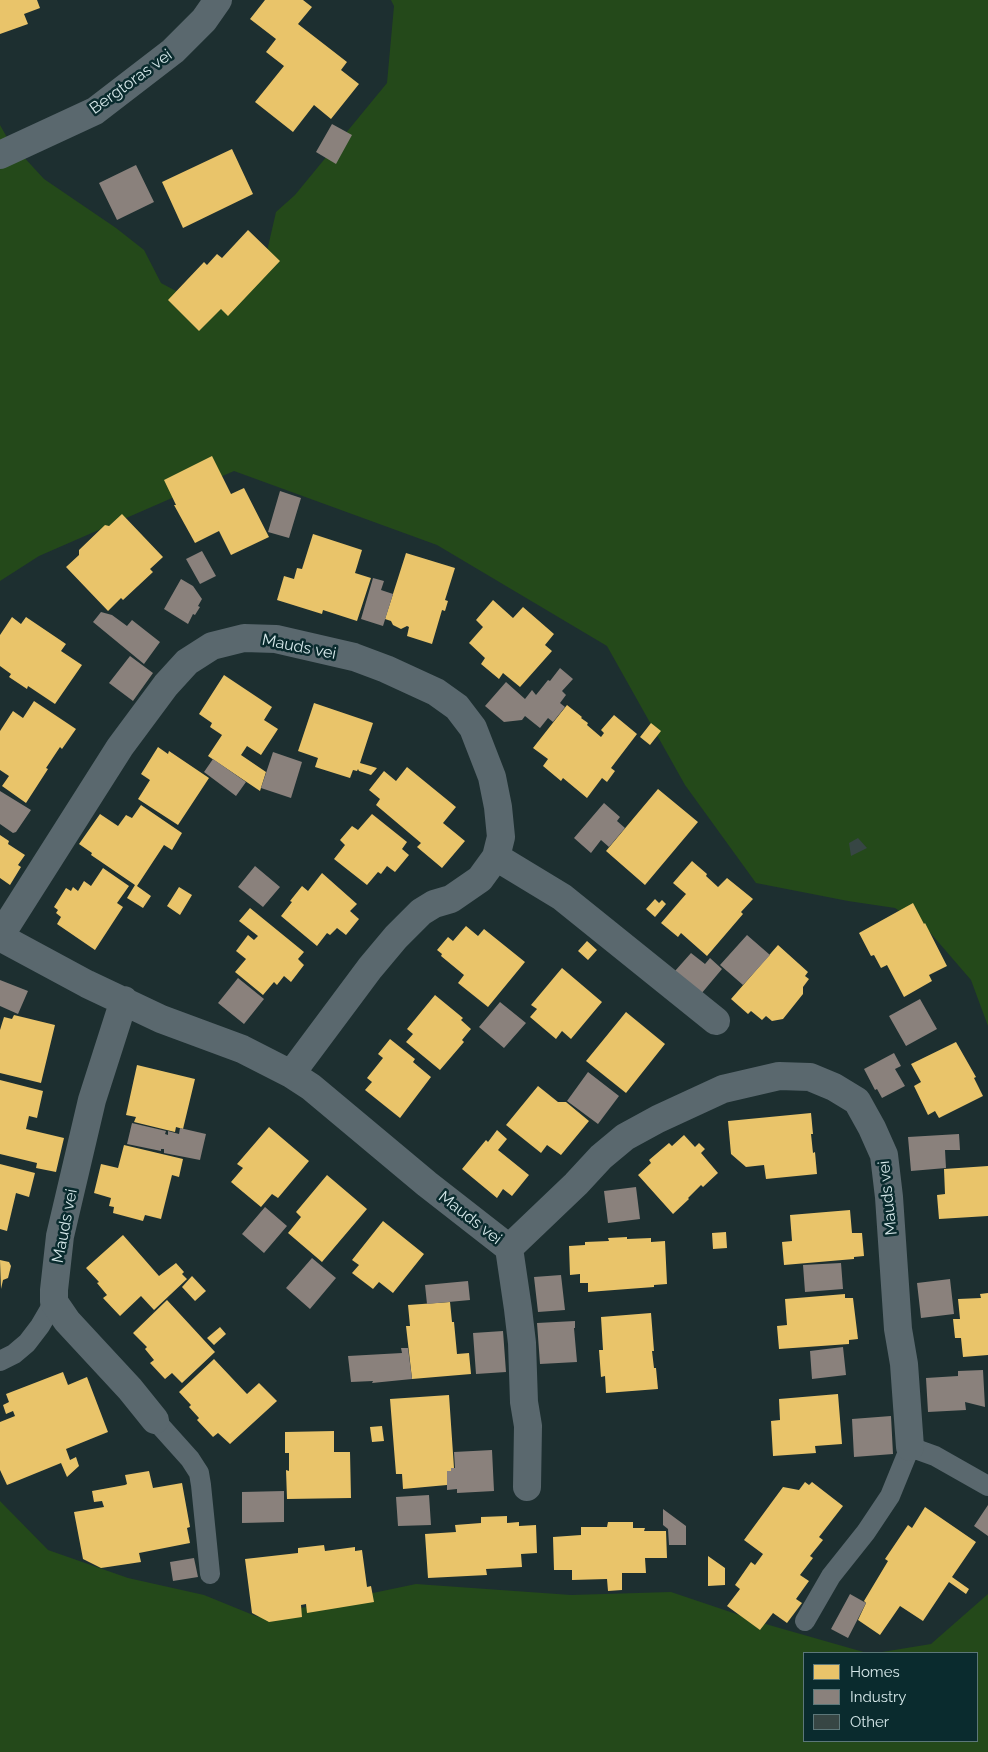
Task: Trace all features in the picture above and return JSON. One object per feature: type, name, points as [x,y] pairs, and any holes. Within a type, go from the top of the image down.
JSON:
[{"type":"street","name":"Bergtoras vei","points":[[0,155],[95,110],[174,51],[204,20],[218,0]]},
{"type":"street","name":"Mauds vei","points":[[290,1074],[370,968],[396,937],[422,912],[434,904],[451,899],[480,879],[496,857],[501,837],[498,807],[492,777],[473,728],[457,707],[436,692],[386,669],[354,657],[276,639],[244,638],[212,646],[187,662],[166,685],[120,747],[0,936],[87,984],[161,1019],[242,1049],[290,1074],[311,1087],[427,1184],[509,1248],[522,1343],[524,1402],[528,1426],[527,1487]]},
{"type":"street","points":[[496,857],[562,897],[716,1021]]},
{"type":"street","name":"Mauds vei","points":[[54,1302],[62,1227],[92,1100],[124,1000]]},
{"type":"street","name":"Mauds vei","points":[[509,1248],[576,1184],[601,1157],[626,1137],[658,1118],[723,1089],[779,1076],[810,1077],[834,1087],[857,1102],[872,1128],[884,1155],[910,1447]]},
{"type":"street","points":[[54,1302],[67,1322],[130,1389],[155,1420]]},
{"type":"lane","points":[[0,1361],[14,1354],[27,1343],[40,1326],[54,1302]]},
{"type":"lane","points":[[155,1420],[190,1459],[199,1474],[202,1485],[210,1574]]},
{"type":"lane","points":[[910,1447],[935,1456],[988,1486]]},
{"type":"lane","name":"Mauds vei","points":[[805,1621],[831,1576],[866,1532],[890,1496],[910,1447]]},
{"type":"green space","points":[[391,0],[988,0],[988,1026],[971,980],[927,929],[895,908],[756,883],[685,785],[607,646],[437,545],[234,471],[39,556],[0,581],[0,125],[9,141],[44,179],[116,228],[144,250],[161,283],[217,313],[265,260],[276,212],[295,195],[387,83],[394,6]]},
{"type":"green space","points":[[0,1501],[48,1550],[128,1578],[204,1595],[258,1617],[416,1584],[571,1595],[671,1592],[769,1625],[864,1652],[803,1652],[803,1742],[978,1742],[978,1652],[882,1652],[931,1644],[988,1594],[988,1752],[0,1752]]},
{"type":"building: Homes","points":[[0,0],[37,0],[40,8],[24,14],[28,24],[0,34]]},
{"type":"building: Homes","points":[[265,0],[303,0],[312,7],[298,24],[347,62],[341,70],[359,84],[331,119],[314,105],[293,132],[255,102],[284,66],[266,52],[276,39],[250,19]]},
{"type":"building: Homes","points":[[232,149],[253,194],[183,228],[162,182]]},
{"type":"building: Homes","points":[[248,230],[280,261],[228,316],[221,309],[199,331],[168,300],[204,262],[207,265],[217,254],[222,258]]},
{"type":"building: Homes","points":[[212,456],[231,494],[244,488],[269,537],[231,555],[219,531],[195,543],[174,505],[176,505],[164,480]]},
{"type":"building: Homes","points":[[122,514],[163,557],[150,569],[153,572],[123,600],[121,598],[108,611],[66,567],[79,555],[79,550],[105,525],[109,526]]},
{"type":"building: Homes","points":[[313,534],[362,550],[355,573],[371,578],[357,621],[323,610],[322,614],[277,600],[284,576],[294,579],[297,568],[302,569]]},
{"type":"building: Homes","points":[[406,553],[455,568],[445,600],[448,601],[445,611],[442,610],[432,644],[407,636],[409,627],[401,629],[385,619]]},
{"type":"building: Homes","points":[[493,600],[513,618],[523,607],[554,634],[545,645],[552,651],[520,687],[503,673],[499,679],[481,664],[485,658],[469,643],[483,627],[476,620]]},
{"type":"building: Homes","points":[[12,617],[21,624],[26,617],[66,644],[61,651],[82,665],[55,704],[28,686],[27,689],[9,677],[11,674],[0,666],[0,635]]},
{"type":"building: Homes","points":[[224,675],[272,707],[264,720],[278,729],[261,755],[247,746],[241,755],[266,772],[260,791],[208,756],[222,735],[210,727],[212,723],[199,714]]},
{"type":"building: Homes","points":[[34,701],[76,729],[62,749],[60,747],[26,803],[2,786],[9,776],[0,770],[0,731],[13,711],[23,718]]},
{"type":"building: Homes","points":[[314,703],[373,723],[360,763],[377,768],[371,775],[358,769],[357,771],[353,770],[350,778],[315,767],[318,758],[298,751]]},
{"type":"building: Homes","points":[[567,705],[582,717],[588,723],[587,725],[601,737],[604,733],[601,730],[614,715],[637,734],[611,768],[615,771],[607,782],[602,778],[587,798],[563,778],[561,781],[543,766],[548,759],[533,748]]},
{"type":"building: Homes","points":[[651,723],[661,731],[650,745],[640,737]]},
{"type":"building: Homes","points":[[158,747],[168,754],[169,751],[209,778],[178,825],[138,799],[150,780],[141,774]]},
{"type":"building: Homes","points":[[407,767],[456,807],[443,823],[465,841],[442,868],[417,847],[421,843],[376,805],[380,799],[369,790],[384,771],[396,781]]},
{"type":"building: Homes","points":[[658,789],[698,822],[645,885],[606,851]]},
{"type":"building: Homes","points":[[141,805],[182,833],[172,850],[164,845],[137,886],[151,896],[143,908],[127,898],[135,885],[91,855],[92,853],[79,844],[100,814],[118,826],[126,815],[132,818]]},
{"type":"building: Homes","points":[[372,814],[407,842],[402,849],[409,855],[395,872],[387,866],[381,874],[378,872],[367,885],[334,859],[345,845],[340,840],[352,826],[358,830]]},
{"type":"building: Homes","points":[[0,835],[9,841],[8,844],[25,855],[18,865],[21,867],[10,885],[0,878]]},
{"type":"building: Homes","points":[[692,861],[718,887],[727,878],[753,899],[741,912],[743,914],[707,956],[681,933],[678,937],[661,923],[686,894],[673,883]]},
{"type":"building: Homes","points":[[103,868],[129,886],[117,903],[123,907],[95,950],[57,924],[61,917],[56,913],[58,910],[54,907],[66,888],[71,891],[73,887],[78,891],[84,881],[91,886]]},
{"type":"building: Homes","points":[[322,873],[357,904],[350,911],[359,919],[346,935],[337,928],[330,935],[327,933],[317,946],[281,916],[302,886],[308,891]]},
{"type":"building: Homes","points":[[179,887],[192,895],[180,915],[167,906]]},
{"type":"building: Homes","points":[[655,899],[659,903],[662,900],[666,904],[655,917],[646,909]]},
{"type":"building: Homes","points":[[913,903],[947,966],[929,975],[932,981],[904,997],[887,965],[881,968],[874,955],[871,956],[859,933]]},
{"type":"building: Homes","points":[[250,908],[304,952],[298,959],[304,965],[291,982],[284,976],[277,985],[274,982],[263,995],[235,972],[246,959],[236,951],[248,935],[254,940],[258,936],[239,921]]},
{"type":"building: Homes","points":[[466,926],[478,936],[484,929],[525,962],[488,1007],[458,983],[464,975],[441,956],[442,954],[437,950],[448,937],[453,941]]},
{"type":"building: Homes","points":[[587,941],[597,950],[588,960],[578,951]]},
{"type":"building: Homes","points":[[778,945],[808,972],[805,976],[809,979],[803,987],[803,994],[783,1019],[772,1021],[766,1016],[762,1020],[751,1011],[748,1014],[731,999]]},
{"type":"building: Homes","points":[[562,968],[602,1002],[571,1039],[562,1031],[556,1039],[530,1017],[537,1009],[531,1005]]},
{"type":"building: Homes","points":[[435,995],[463,1018],[461,1020],[471,1029],[462,1040],[464,1042],[440,1070],[406,1042],[413,1034],[407,1029]]},
{"type":"building: Homes","points":[[626,1012],[665,1044],[626,1093],[586,1061]]},
{"type":"building: Homes","points":[[14,1015],[55,1025],[41,1083],[0,1073],[0,1030],[4,1017],[12,1019]]},
{"type":"building: Homes","points":[[390,1039],[415,1059],[413,1062],[431,1077],[400,1118],[365,1090],[372,1082],[367,1078],[383,1058],[378,1054]]},
{"type":"building: Homes","points":[[956,1042],[976,1077],[974,1078],[983,1096],[939,1118],[935,1111],[928,1115],[914,1086],[921,1082],[911,1064]]},
{"type":"building: Homes","points":[[137,1065],[195,1079],[183,1129],[176,1127],[175,1132],[134,1122],[136,1117],[126,1115]]},
{"type":"building: Homes","points":[[0,1080],[43,1091],[37,1118],[29,1116],[26,1129],[64,1138],[56,1172],[36,1168],[37,1163],[0,1154]]},
{"type":"building: Homes","points":[[538,1086],[558,1102],[566,1102],[589,1121],[561,1155],[547,1145],[541,1153],[506,1125]]},
{"type":"building: Homes","points":[[811,1113],[813,1134],[811,1134],[817,1174],[766,1179],[764,1165],[746,1167],[731,1154],[728,1121]]},
{"type":"building: Homes","points":[[269,1127],[309,1161],[278,1198],[272,1194],[261,1207],[231,1182],[243,1168],[237,1164]]},
{"type":"building: Homes","points":[[497,1130],[507,1139],[498,1150],[529,1175],[512,1196],[503,1189],[497,1198],[462,1169],[486,1140],[488,1142]]},
{"type":"building: Homes","points":[[684,1135],[695,1147],[699,1143],[705,1149],[701,1153],[718,1173],[703,1187],[701,1185],[673,1214],[638,1175],[651,1163],[649,1160],[669,1143],[672,1146]]},
{"type":"building: Homes","points":[[124,1145],[183,1159],[179,1177],[172,1175],[161,1219],[145,1215],[143,1221],[113,1213],[114,1207],[109,1206],[111,1198],[94,1193],[101,1164],[118,1168]]},
{"type":"building: Homes","points":[[0,1164],[35,1173],[29,1197],[16,1193],[7,1231],[0,1229]]},
{"type":"building: Homes","points":[[988,1166],[988,1216],[939,1219],[937,1195],[945,1194],[944,1169]]},
{"type":"building: Homes","points":[[327,1175],[367,1209],[322,1262],[288,1233],[301,1217],[296,1212]]},
{"type":"building: Homes","points":[[850,1210],[852,1233],[862,1233],[864,1256],[854,1257],[854,1259],[784,1265],[782,1242],[792,1241],[790,1215]]},
{"type":"building: Homes","points":[[383,1221],[424,1254],[393,1293],[379,1282],[373,1289],[352,1273],[359,1265],[352,1260]]},
{"type":"building: Homes","points":[[726,1232],[727,1248],[713,1249],[712,1233]]},
{"type":"building: Homes","points":[[123,1235],[159,1276],[176,1263],[187,1279],[154,1310],[141,1296],[120,1316],[103,1298],[107,1295],[97,1283],[99,1282],[86,1268]]},
{"type":"building: Homes","points":[[627,1237],[627,1239],[651,1238],[651,1242],[665,1241],[667,1284],[654,1285],[654,1287],[588,1292],[588,1283],[580,1283],[580,1274],[570,1275],[569,1246],[585,1245],[585,1242],[609,1241],[608,1238]]},
{"type":"building: Homes","points":[[0,1260],[9,1262],[11,1266],[8,1278],[3,1280],[1,1289]]},
{"type":"building: Homes","points":[[192,1276],[206,1291],[195,1301],[182,1287]]},
{"type":"building: Homes","points":[[988,1293],[988,1355],[963,1357],[961,1338],[955,1338],[953,1319],[960,1319],[958,1299],[981,1298],[980,1294]]},
{"type":"building: Homes","points":[[845,1294],[845,1298],[853,1298],[858,1339],[849,1340],[849,1344],[779,1349],[777,1326],[787,1325],[785,1299]]},
{"type":"building: Homes","points":[[167,1300],[215,1352],[182,1383],[172,1373],[165,1379],[150,1363],[154,1360],[145,1349],[147,1347],[133,1333]]},
{"type":"building: Homes","points":[[450,1302],[457,1354],[469,1353],[471,1374],[412,1379],[406,1326],[410,1326],[408,1305]]},
{"type":"building: Homes","points":[[651,1313],[654,1351],[652,1351],[658,1389],[606,1393],[605,1376],[601,1377],[599,1350],[603,1350],[601,1317]]},
{"type":"building: Homes","points":[[220,1327],[226,1334],[214,1345],[207,1338]]},
{"type":"building: Homes","points":[[214,1359],[247,1394],[259,1383],[277,1401],[230,1444],[218,1433],[213,1437],[197,1420],[199,1418],[189,1407],[191,1405],[179,1392]]},
{"type":"building: Homes","points":[[63,1372],[68,1385],[87,1377],[108,1432],[66,1449],[70,1460],[76,1457],[79,1466],[67,1477],[61,1463],[7,1485],[0,1470],[0,1422],[15,1416],[13,1411],[6,1414],[3,1405],[9,1402],[6,1394]]},
{"type":"building: Homes","points":[[838,1394],[842,1444],[815,1446],[816,1453],[773,1456],[771,1421],[780,1420],[779,1399]]},
{"type":"building: Homes","points":[[449,1395],[454,1468],[451,1468],[451,1471],[447,1471],[447,1485],[403,1489],[402,1474],[396,1474],[390,1399]]},
{"type":"building: Homes","points":[[382,1426],[384,1441],[372,1442],[370,1427]]},
{"type":"building: Homes","points":[[334,1431],[334,1452],[350,1452],[351,1498],[287,1499],[286,1470],[289,1471],[289,1453],[285,1453],[285,1432]]},
{"type":"building: Homes","points":[[149,1471],[153,1488],[182,1483],[190,1527],[187,1528],[190,1543],[139,1553],[141,1562],[101,1568],[83,1559],[74,1512],[104,1507],[102,1501],[94,1502],[92,1491],[125,1485],[127,1484],[125,1475]]},
{"type":"building: Homes","points":[[805,1482],[809,1485],[812,1482],[843,1506],[819,1537],[823,1540],[810,1556],[813,1558],[800,1575],[809,1581],[796,1599],[802,1603],[787,1623],[773,1613],[760,1630],[727,1606],[740,1589],[735,1585],[751,1562],[755,1565],[763,1554],[744,1540],[783,1487],[799,1490]]},
{"type":"building: Homes","points":[[925,1507],[976,1542],[952,1577],[969,1589],[966,1594],[949,1582],[923,1621],[900,1606],[880,1635],[858,1620],[866,1603],[864,1601],[888,1561],[885,1559],[908,1525],[912,1528]]},
{"type":"building: Homes","points":[[507,1516],[507,1523],[519,1522],[519,1526],[536,1525],[537,1553],[521,1554],[522,1567],[486,1569],[487,1575],[428,1578],[425,1534],[456,1532],[455,1525],[481,1523],[481,1517]]},
{"type":"building: Homes","points":[[608,1522],[633,1522],[633,1528],[645,1528],[644,1531],[666,1531],[667,1558],[645,1558],[646,1573],[622,1573],[622,1590],[608,1591],[607,1579],[572,1580],[572,1570],[554,1570],[553,1537],[581,1535],[581,1527],[607,1527]]},
{"type":"building: Homes","points":[[324,1545],[325,1551],[355,1547],[355,1551],[362,1550],[367,1587],[371,1586],[374,1602],[307,1613],[306,1604],[301,1605],[302,1617],[269,1622],[252,1613],[245,1559],[298,1553],[298,1548]]},
{"type":"building: Homes","points":[[708,1556],[725,1568],[725,1585],[708,1586]]},
{"type":"building: Industry","points":[[332,124],[352,135],[336,164],[316,152]]},
{"type":"building: Industry","points":[[136,165],[154,202],[117,220],[99,183]]},
{"type":"building: Industry","points":[[280,491],[301,498],[289,538],[268,532]]},
{"type":"building: Industry","points":[[202,551],[216,576],[200,584],[186,559]]},
{"type":"building: Industry","points":[[373,578],[384,581],[381,590],[393,594],[383,626],[361,619]]},
{"type":"building: Industry","points":[[181,579],[193,586],[202,599],[198,606],[200,607],[195,615],[193,614],[188,624],[164,609]]},
{"type":"building: Industry","points":[[101,612],[112,615],[127,626],[132,620],[160,642],[144,664],[93,622]]},
{"type":"building: Industry","points":[[130,656],[153,673],[133,701],[109,683]]},
{"type":"building: Industry","points":[[560,668],[573,679],[562,691],[566,695],[560,703],[565,707],[553,722],[548,718],[540,728],[525,716],[522,720],[504,722],[485,706],[506,682],[525,699],[532,690],[536,695]]},
{"type":"building: Industry","points":[[273,752],[302,762],[291,798],[261,788]]},
{"type":"building: Industry","points":[[213,759],[246,782],[236,796],[204,772]]},
{"type":"building: Industry","points":[[0,791],[31,810],[16,832],[13,833],[0,824]]},
{"type":"building: Industry","points":[[604,803],[620,817],[617,821],[625,828],[609,847],[601,840],[591,853],[574,838]]},
{"type":"building: Industry","points":[[255,866],[280,887],[263,907],[238,887]]},
{"type":"building: Industry","points":[[747,935],[770,955],[743,985],[720,965]]},
{"type":"building: Industry","points":[[691,953],[705,964],[710,958],[722,969],[701,994],[675,971]]},
{"type":"building: Industry","points":[[238,978],[264,999],[244,1024],[218,1003]]},
{"type":"building: Industry","points":[[0,980],[28,991],[18,1014],[0,1006]]},
{"type":"building: Industry","points":[[920,999],[937,1029],[906,1046],[889,1016]]},
{"type":"building: Industry","points":[[500,1002],[526,1023],[504,1048],[479,1027]]},
{"type":"building: Industry","points":[[894,1053],[901,1066],[895,1069],[905,1086],[882,1098],[877,1089],[875,1090],[864,1069]]},
{"type":"building: Industry","points":[[588,1072],[619,1096],[598,1124],[567,1101]]},
{"type":"building: Industry","points":[[132,1123],[166,1131],[165,1134],[168,1135],[168,1131],[179,1134],[180,1128],[206,1134],[200,1160],[164,1153],[164,1149],[161,1149],[161,1151],[127,1144]]},
{"type":"building: Industry","points":[[959,1134],[960,1150],[945,1150],[946,1168],[911,1171],[908,1137]]},
{"type":"building: Industry","points":[[636,1187],[640,1219],[608,1223],[604,1191]]},
{"type":"building: Industry","points":[[265,1207],[287,1226],[264,1253],[242,1234]]},
{"type":"building: Industry","points":[[312,1258],[336,1278],[310,1309],[286,1288]]},
{"type":"building: Industry","points":[[841,1263],[843,1289],[805,1292],[803,1265]]},
{"type":"building: Industry","points":[[561,1275],[565,1310],[538,1312],[534,1277]]},
{"type":"building: Industry","points":[[950,1279],[954,1314],[921,1318],[917,1283]]},
{"type":"building: Industry","points":[[468,1281],[470,1300],[427,1304],[425,1285]]},
{"type":"building: Industry","points":[[575,1321],[577,1362],[540,1364],[537,1323]]},
{"type":"building: Industry","points":[[503,1331],[506,1372],[476,1374],[473,1333]]},
{"type":"building: Industry","points":[[843,1347],[846,1375],[812,1379],[810,1351]]},
{"type":"building: Industry","points":[[401,1348],[408,1348],[412,1379],[372,1383],[373,1381],[351,1382],[348,1356],[402,1353]]},
{"type":"building: Industry","points":[[983,1370],[985,1407],[965,1402],[966,1410],[928,1412],[926,1378],[958,1376],[958,1371]]},
{"type":"building: Industry","points":[[891,1416],[893,1454],[854,1457],[852,1419]]},
{"type":"building: Industry","points":[[492,1450],[494,1491],[457,1493],[457,1489],[447,1490],[447,1471],[455,1468],[454,1452]]},
{"type":"building: Industry","points":[[284,1491],[284,1522],[242,1523],[242,1492]]},
{"type":"building: Industry","points":[[429,1495],[431,1525],[398,1526],[396,1497]]},
{"type":"building: Industry","points":[[988,1505],[988,1536],[974,1526]]},
{"type":"building: Industry","points":[[663,1509],[686,1526],[686,1545],[669,1545],[668,1529],[663,1525]]},
{"type":"building: Industry","points":[[194,1558],[198,1577],[173,1581],[170,1562]]},
{"type":"building: Industry","points":[[850,1594],[866,1603],[848,1638],[831,1629]]},
{"type":"building: Other","points":[[858,838],[867,848],[851,856],[849,843]]}]
